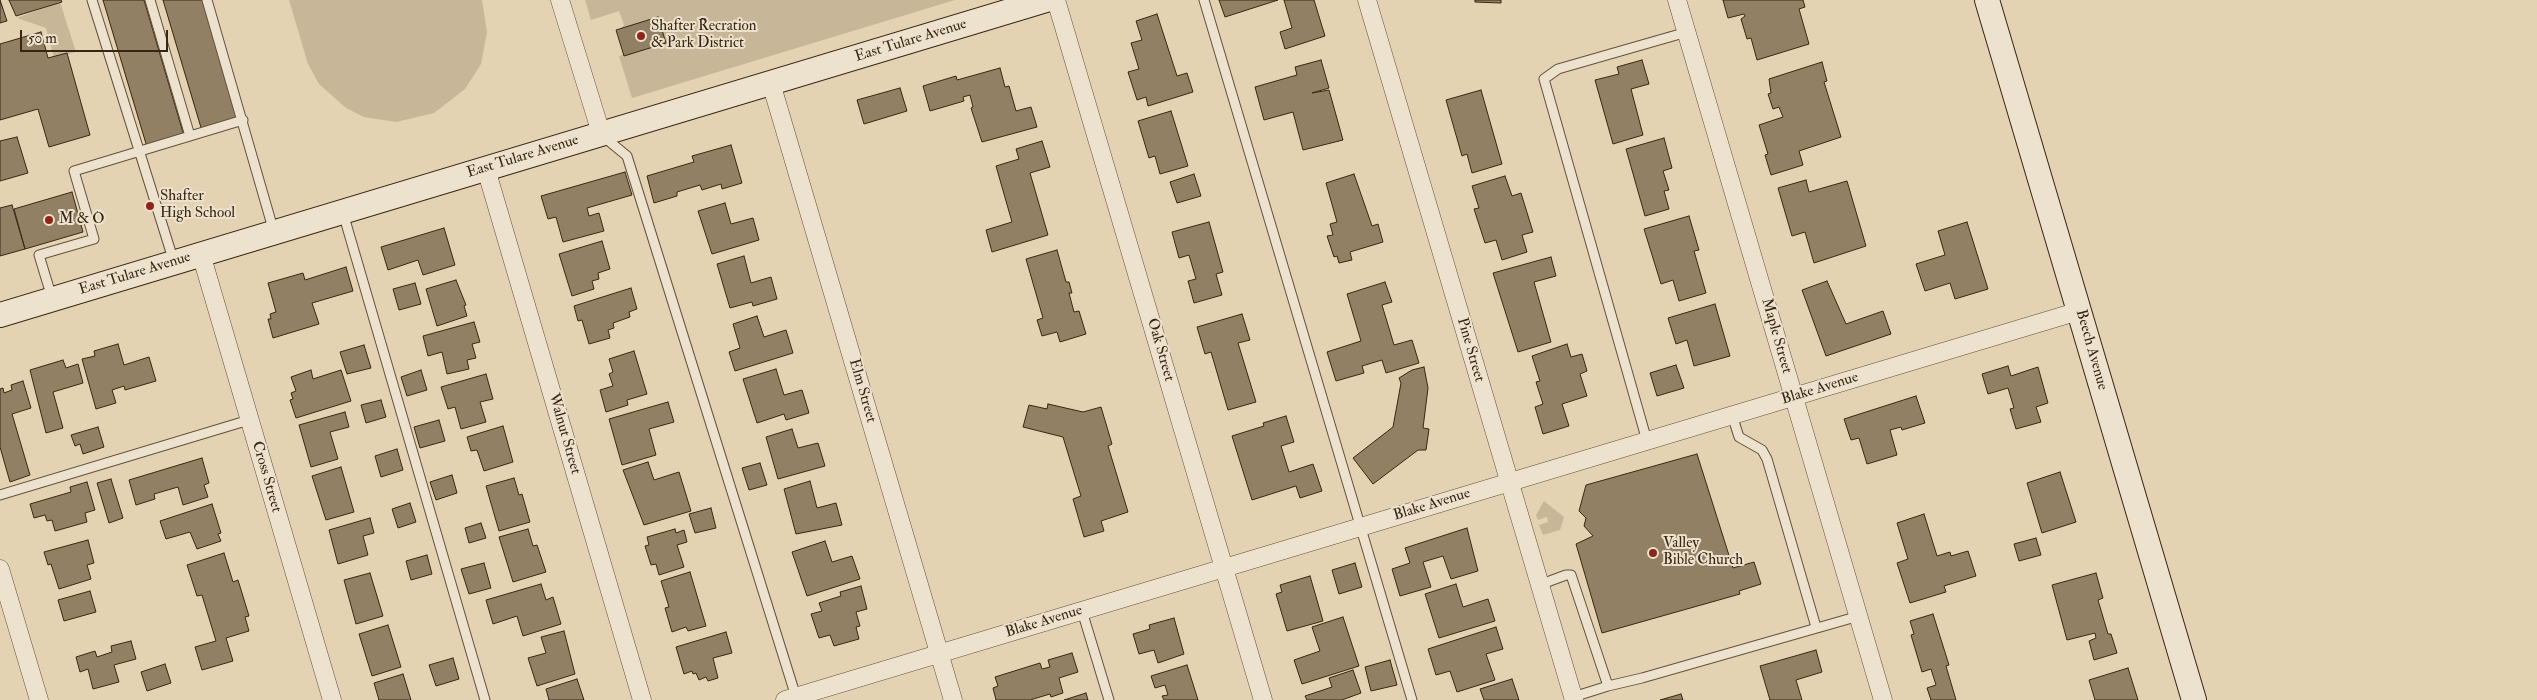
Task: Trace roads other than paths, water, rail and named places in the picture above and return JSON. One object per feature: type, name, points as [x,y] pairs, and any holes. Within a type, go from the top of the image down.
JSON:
[{"type":"street","points":[[560,0],[601,134]]},
{"type":"street","name":"East Tulare Avenue","points":[[0,315],[1046,0]]},
{"type":"street","name":"Oak Street","points":[[1056,0],[1263,700]]},
{"type":"street","name":"Pine Street","points":[[1367,0],[1573,698]]},
{"type":"street","name":"Maple Street","points":[[1677,0],[1884,700]]},
{"type":"street","name":"Beech Avenue","points":[[1988,0],[2194,700]]},
{"type":"street","name":"Elm Street","points":[[771,83],[953,700]]},
{"type":"street","name":"Walnut Street","points":[[486,169],[642,700]]},
{"type":"street","name":"Cross Street","points":[[201,254],[332,700]]},
{"type":"street","name":"Blake Avenue","points":[[793,699],[2079,311]]},
{"type":"street","points":[[0,569],[39,700]]},
{"type":"lane","points":[[92,0],[174,262]]},
{"type":"lane","points":[[150,0],[190,136]]},
{"type":"lane","points":[[208,0],[274,232]]},
{"type":"lane","points":[[1204,0],[1412,700]]},
{"type":"lane","points":[[1647,441],[1544,80],[1558,69],[1687,32]]},
{"type":"lane","points":[[52,299],[39,255],[94,239],[74,171],[243,120]]},
{"type":"lane","points":[[601,134],[627,156],[793,699]]},
{"type":"lane","points":[[342,211],[486,700]]},
{"type":"lane","points":[[1732,415],[1739,437],[1762,450],[1767,459],[1816,627]]},
{"type":"lane","points":[[0,495],[249,420]]},
{"type":"lane","points":[[1539,585],[1566,575],[1572,575],[1608,686]]},
{"type":"lane","points":[[1082,611],[1109,700]]},
{"type":"lane","points":[[1573,698],[1608,686],[1859,616]]},
{"type":"place","name":"Shafter Recration & Park District","points":[[641,36]]},
{"type":"place","name":"Shafter High School","points":[[150,206]]},
{"type":"place","name":"M & O","points":[[49,220]]},
{"type":"place","name":"Valley Bible Church","points":[[1653,553]]}]
